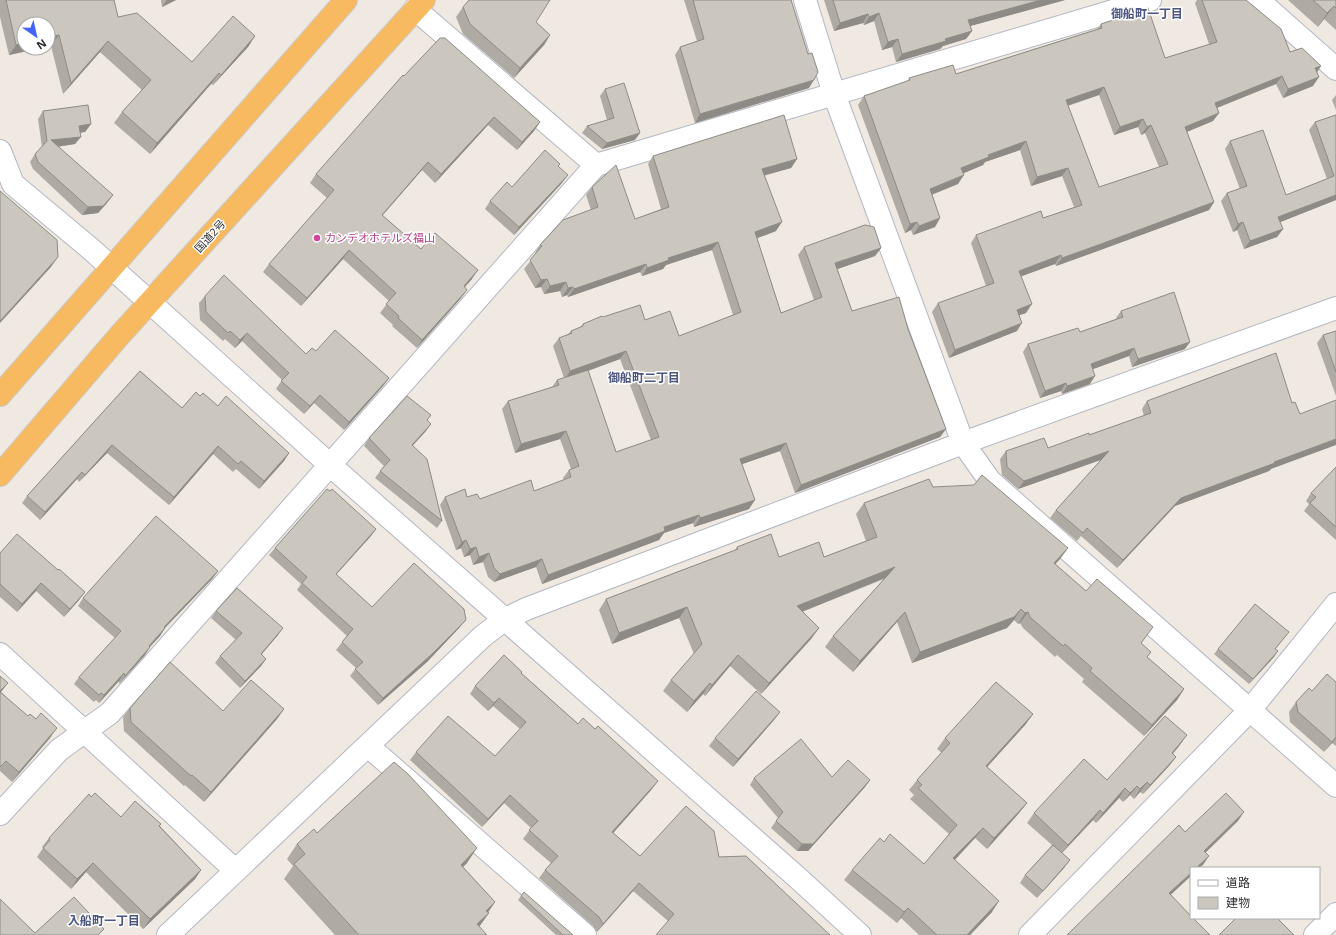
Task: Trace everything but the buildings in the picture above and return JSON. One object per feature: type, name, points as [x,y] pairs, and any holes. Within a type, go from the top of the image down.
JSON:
[{"type":"highway","points":[[0,395],[339,4]]},
{"type":"highway","name":"国道2号","points":[[0,475],[119,336],[419,5]]},
{"type":"street","points":[[805,0],[834,94],[963,444],[990,481],[1336,786]]},
{"type":"street","points":[[0,814],[59,750],[110,713],[596,165],[1150,0]]},
{"type":"street","points":[[1258,0],[1336,69]]},
{"type":"street","points":[[419,5],[596,165]]},
{"type":"street","points":[[0,151],[12,184],[111,267],[330,466],[799,878],[860,935]]},
{"type":"street","points":[[168,935],[483,636],[504,620],[526,609],[963,444],[1336,308]]},
{"type":"street","points":[[1030,935],[1250,710],[1336,604]]},
{"type":"street","points":[[0,654],[235,870]]},
{"type":"street","points":[[368,746],[585,935]]},
{"type":"street","points":[[1316,935],[1336,914]]},
{"type":"place","name":"カンデオホテルズ福山","points":[[317,238]]},
{"type":"district","name":"御船町一丁目","points":[[1147,14]]},
{"type":"district","name":"御船町二丁目","points":[[644,378]]},
{"type":"district","name":"入船町一丁目","points":[[104,921]]}]
